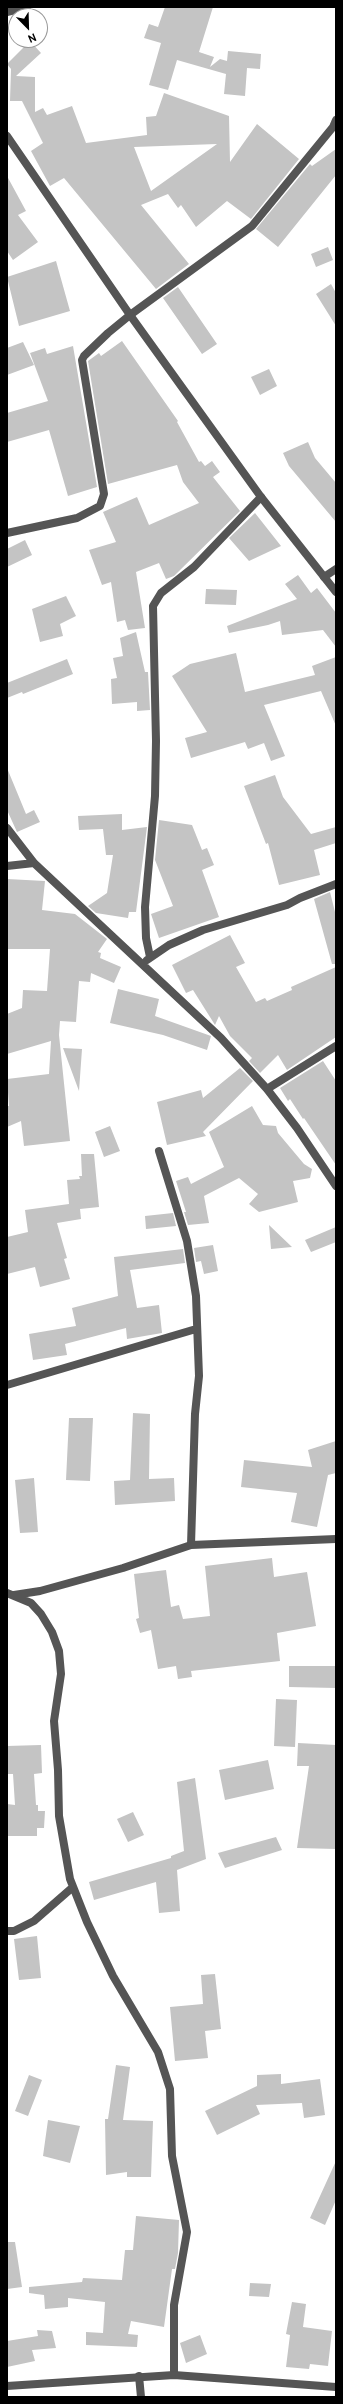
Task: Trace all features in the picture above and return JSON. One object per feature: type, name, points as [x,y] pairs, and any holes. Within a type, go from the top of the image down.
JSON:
[{"type":"street","points":[[7,12],[27,7]]},
{"type":"street","points":[[7,533],[77,518],[100,506],[104,494],[82,360],[89,349],[130,315],[252,226],[333,127],[336,120]]},
{"type":"street","points":[[7,136],[130,315],[261,497],[336,592]]},
{"type":"street","points":[[150,957],[146,938],[145,907],[155,780],[153,606],[160,593],[194,567],[261,497]]},
{"type":"street","points":[[324,577],[336,569]]},
{"type":"street","points":[[7,828],[34,863],[144,964],[221,1038],[267,1089],[297,1128],[336,1186]]},
{"type":"street","points":[[7,866],[34,863]]},
{"type":"street","points":[[144,964],[150,957],[169,945],[203,930],[287,905],[300,898],[336,884]]},
{"type":"street","points":[[267,1089],[336,1046]]},
{"type":"street","points":[[159,1151],[187,1242],[195,1286],[199,1376],[195,1414],[190,1546]]},
{"type":"street","points":[[7,1385],[196,1329]]},
{"type":"street","points":[[10,1594],[40,1591],[123,1568],[190,1546],[336,1539]]},
{"type":"street","points":[[10,1594],[31,1604],[42,1614],[52,1632],[59,1651],[61,1674],[54,1721],[58,1770],[59,1816],[73,1887],[113,1976],[137,2013],[158,2052],[170,2089],[172,2156],[187,2232],[174,2305],[174,2375]]},
{"type":"street","points":[[7,1931],[14,1931],[34,1921],[73,1887]]},
{"type":"street","points":[[7,2386],[139,2376],[174,2375],[336,2387]]},
{"type":"street","points":[[139,2376],[140,2397]]},
{"type":"building","points":[[165,7],[213,7],[199,52],[214,57],[210,67],[220,59],[227,61],[228,51],[261,54],[260,69],[247,68],[245,96],[224,94],[226,74],[177,60],[168,90],[149,85],[161,43],[144,38],[149,24],[158,27]]},
{"type":"building","points":[[23,48],[36,48],[41,53],[16,76],[35,77],[35,112],[43,108],[47,115],[72,106],[86,143],[147,135],[146,117],[156,116],[164,93],[229,116],[230,162],[257,124],[299,159],[251,219],[227,201],[196,227],[181,205],[178,208],[168,194],[141,205],[189,264],[156,289],[64,178],[50,186],[31,151],[43,143],[22,101],[10,101],[11,69],[7,64]],"holes":[[[217,144],[151,191],[134,147]]]},
{"type":"building","points":[[336,149],[336,175],[278,247],[256,229],[310,164],[312,166]]},
{"type":"building","points":[[7,176],[26,211],[18,215],[38,242],[13,260],[7,251]]},
{"type":"building","points":[[328,247],[333,260],[316,267],[311,254]]},
{"type":"building","points":[[56,261],[70,311],[19,326],[7,277]]},
{"type":"building","points":[[331,284],[336,293],[336,326],[316,294]]},
{"type":"building","points":[[178,287],[217,344],[202,354],[163,298]]},
{"type":"building","points":[[122,341],[178,421],[177,422],[199,462],[201,461],[205,466],[212,461],[220,472],[213,477],[240,511],[174,576],[166,579],[159,563],[136,572],[145,628],[128,630],[125,620],[117,622],[111,582],[102,585],[89,550],[116,542],[103,512],[137,497],[149,525],[199,503],[183,482],[177,465],[108,484],[88,361],[99,353],[101,356]]},
{"type":"building","points":[[23,342],[34,365],[7,375],[7,348]]},
{"type":"building","points":[[73,346],[97,487],[68,496],[49,430],[7,442],[7,413],[48,401],[30,353],[45,348],[47,354]]},
{"type":"building","points":[[269,369],[277,386],[260,395],[251,377]]},
{"type":"building","points":[[308,442],[315,458],[336,483],[336,522],[289,466],[283,453]]},
{"type":"building","points":[[255,513],[281,546],[249,561],[229,538]]},
{"type":"building","points":[[25,540],[32,555],[7,567],[7,549]]},
{"type":"building","points":[[298,575],[311,593],[317,588],[336,613],[336,647],[323,630],[282,635],[280,621],[229,633],[227,626],[297,599],[285,584]]},
{"type":"building","points":[[206,589],[237,590],[236,605],[205,604]]},
{"type":"building","points":[[66,596],[76,616],[60,624],[63,636],[40,642],[32,609]]},
{"type":"building","points":[[136,632],[145,672],[148,672],[150,710],[137,711],[137,702],[112,704],[111,679],[117,678],[113,658],[123,656],[120,638]]},
{"type":"building","points":[[236,653],[245,692],[315,675],[312,666],[336,657],[336,726],[321,691],[264,705],[285,756],[271,761],[264,743],[248,749],[245,742],[191,758],[185,738],[207,732],[172,676],[190,664]]},
{"type":"building","points":[[67,659],[73,674],[23,694],[22,692],[7,698],[7,683]]},
{"type":"building","points":[[7,768],[26,814],[34,810],[40,822],[17,832],[7,810]]},
{"type":"building","points":[[275,775],[283,797],[311,834],[336,827],[336,843],[314,850],[320,875],[279,885],[268,843],[266,844],[244,786]]},
{"type":"building","points":[[122,814],[122,830],[147,827],[136,912],[129,912],[128,918],[96,913],[88,906],[107,893],[113,855],[106,855],[103,829],[79,830],[78,816]]},
{"type":"building","points":[[159,820],[192,825],[202,850],[207,848],[214,865],[202,870],[219,917],[159,938],[151,914],[173,906],[155,860]]},
{"type":"building","points":[[7,879],[45,881],[42,910],[75,914],[107,939],[98,952],[101,953],[100,958],[121,967],[114,983],[91,973],[90,982],[79,981],[76,1022],[60,1021],[59,1035],[70,1141],[24,1146],[21,1121],[7,1127],[7,1106],[9,1106],[7,1079],[49,1074],[51,1041],[7,1054],[7,1014],[22,1008],[23,990],[47,991],[50,949],[7,949]]},
{"type":"building","points":[[330,892],[336,916],[336,964],[332,964],[314,899]]},
{"type":"building","points":[[230,935],[245,963],[236,967],[256,1002],[265,998],[267,1001],[292,990],[291,987],[336,967],[336,1037],[287,1070],[278,1055],[260,1073],[249,1061],[252,1058],[230,1036],[219,1016],[215,1025],[193,990],[186,993],[172,965]]},
{"type":"building","points":[[118,989],[159,999],[155,1016],[211,1036],[207,1050],[163,1035],[110,1023]]},
{"type":"building","points":[[63,1048],[82,1049],[79,1091]]},
{"type":"building","points":[[323,1061],[336,1081],[336,1165],[304,1118],[303,1119],[290,1099],[288,1101],[280,1088]]},
{"type":"building","points":[[240,1068],[253,1081],[203,1132],[206,1136],[167,1145],[157,1102],[201,1090],[203,1098]]},
{"type":"building","points":[[252,1106],[263,1125],[276,1126],[278,1133],[304,1164],[312,1169],[310,1178],[293,1181],[298,1202],[259,1212],[249,1204],[258,1194],[239,1178],[204,1196],[209,1223],[188,1225],[184,1212],[186,1212],[176,1181],[188,1177],[191,1184],[224,1167],[209,1132]]},
{"type":"building","points":[[110,1126],[120,1151],[104,1157],[95,1132]]},
{"type":"building","points":[[81,1154],[94,1154],[99,1207],[80,1209],[81,1219],[57,1223],[67,1258],[64,1259],[70,1279],[40,1287],[35,1267],[7,1274],[7,1237],[28,1232],[25,1210],[69,1204],[67,1180],[80,1179],[79,1176],[82,1176]]},
{"type":"building","points":[[173,1213],[176,1226],[146,1229],[145,1216]]},
{"type":"building","points":[[269,1225],[292,1247],[271,1249]]},
{"type":"building","points":[[336,1227],[336,1242],[311,1252],[305,1240]]},
{"type":"building","points":[[213,1245],[218,1271],[204,1274],[201,1261],[196,1262],[194,1248]]},
{"type":"building","points":[[183,1249],[185,1263],[130,1270],[137,1308],[159,1305],[162,1333],[127,1339],[126,1328],[65,1344],[67,1355],[33,1360],[29,1334],[76,1326],[72,1308],[118,1296],[114,1257]]},
{"type":"building","points":[[133,1413],[150,1414],[149,1479],[174,1478],[175,1501],[115,1505],[114,1481],[130,1480]]},
{"type":"building","points":[[69,1418],[93,1418],[90,1481],[66,1480]]},
{"type":"building","points":[[336,1441],[336,1473],[328,1475],[317,1527],[291,1522],[297,1493],[241,1487],[244,1460],[312,1467],[308,1450]]},
{"type":"building","points":[[34,1478],[38,1532],[20,1533],[15,1480]]},
{"type":"building","points":[[272,1558],[274,1577],[307,1572],[316,1626],[277,1633],[280,1661],[191,1671],[192,1677],[178,1679],[176,1666],[158,1669],[151,1630],[140,1633],[136,1619],[139,1618],[134,1574],[166,1570],[171,1607],[179,1605],[183,1619],[210,1616],[205,1566]]},
{"type":"building","points":[[289,1666],[336,1666],[336,1688],[289,1687]]},
{"type":"building","points":[[276,1699],[297,1700],[295,1747],[274,1746]]},
{"type":"building","points":[[298,1743],[336,1745],[336,1849],[297,1848],[309,1766],[297,1766]]},
{"type":"building","points":[[41,1745],[42,1773],[34,1774],[36,1805],[38,1805],[38,1811],[45,1811],[44,1828],[37,1828],[37,1836],[7,1836],[7,1804],[15,1805],[13,1774],[8,1774],[7,1746]]},
{"type":"building","points":[[268,1760],[274,1789],[225,1800],[219,1770]]},
{"type":"building","points":[[195,1778],[206,1859],[177,1870],[180,1911],[159,1913],[156,1882],[94,1900],[89,1882],[171,1858],[171,1856],[184,1851],[177,1782]]},
{"type":"building","points":[[133,1812],[144,1835],[128,1842],[117,1819]]},
{"type":"building","points":[[276,1837],[282,1850],[225,1868],[218,1853]]},
{"type":"building","points":[[37,1936],[41,1978],[19,1980],[14,1939]]},
{"type":"building","points":[[215,1974],[221,2029],[205,2031],[208,2058],[175,2061],[170,2007],[203,2004],[201,1975]]},
{"type":"building","points":[[116,2065],[130,2067],[123,2120],[153,2121],[151,2177],[127,2177],[127,2172],[106,2175],[105,2119],[108,2119]]},
{"type":"building","points":[[281,2074],[281,2084],[320,2079],[325,2115],[304,2118],[302,2103],[256,2105],[260,2114],[217,2135],[205,2111],[257,2086],[257,2075]]},
{"type":"building","points":[[29,2075],[42,2080],[28,2116],[15,2111]]},
{"type":"building","points":[[48,2120],[80,2126],[70,2163],[43,2156]]},
{"type":"building","points":[[336,2161],[336,2200],[325,2225],[310,2218]]},
{"type":"building","points":[[136,2216],[179,2220],[178,2253],[175,2269],[172,2269],[164,2327],[131,2321],[128,2334],[138,2335],[137,2347],[86,2345],[86,2332],[103,2333],[105,2302],[68,2298],[68,2307],[45,2309],[44,2295],[29,2293],[29,2287],[82,2282],[83,2278],[122,2280],[125,2250],[133,2250]]},
{"type":"building","points":[[7,2242],[15,2242],[22,2287],[7,2289]]},
{"type":"building","points":[[250,2283],[271,2284],[269,2297],[249,2296]]},
{"type":"building","points":[[292,2302],[306,2304],[303,2327],[332,2331],[328,2366],[310,2364],[309,2369],[286,2367],[290,2335],[286,2334]]},
{"type":"building","points":[[37,2330],[52,2331],[56,2348],[32,2350],[35,2361],[7,2367],[7,2341],[38,2336]]},
{"type":"building","points":[[200,2335],[207,2354],[186,2363],[180,2343]]}]
